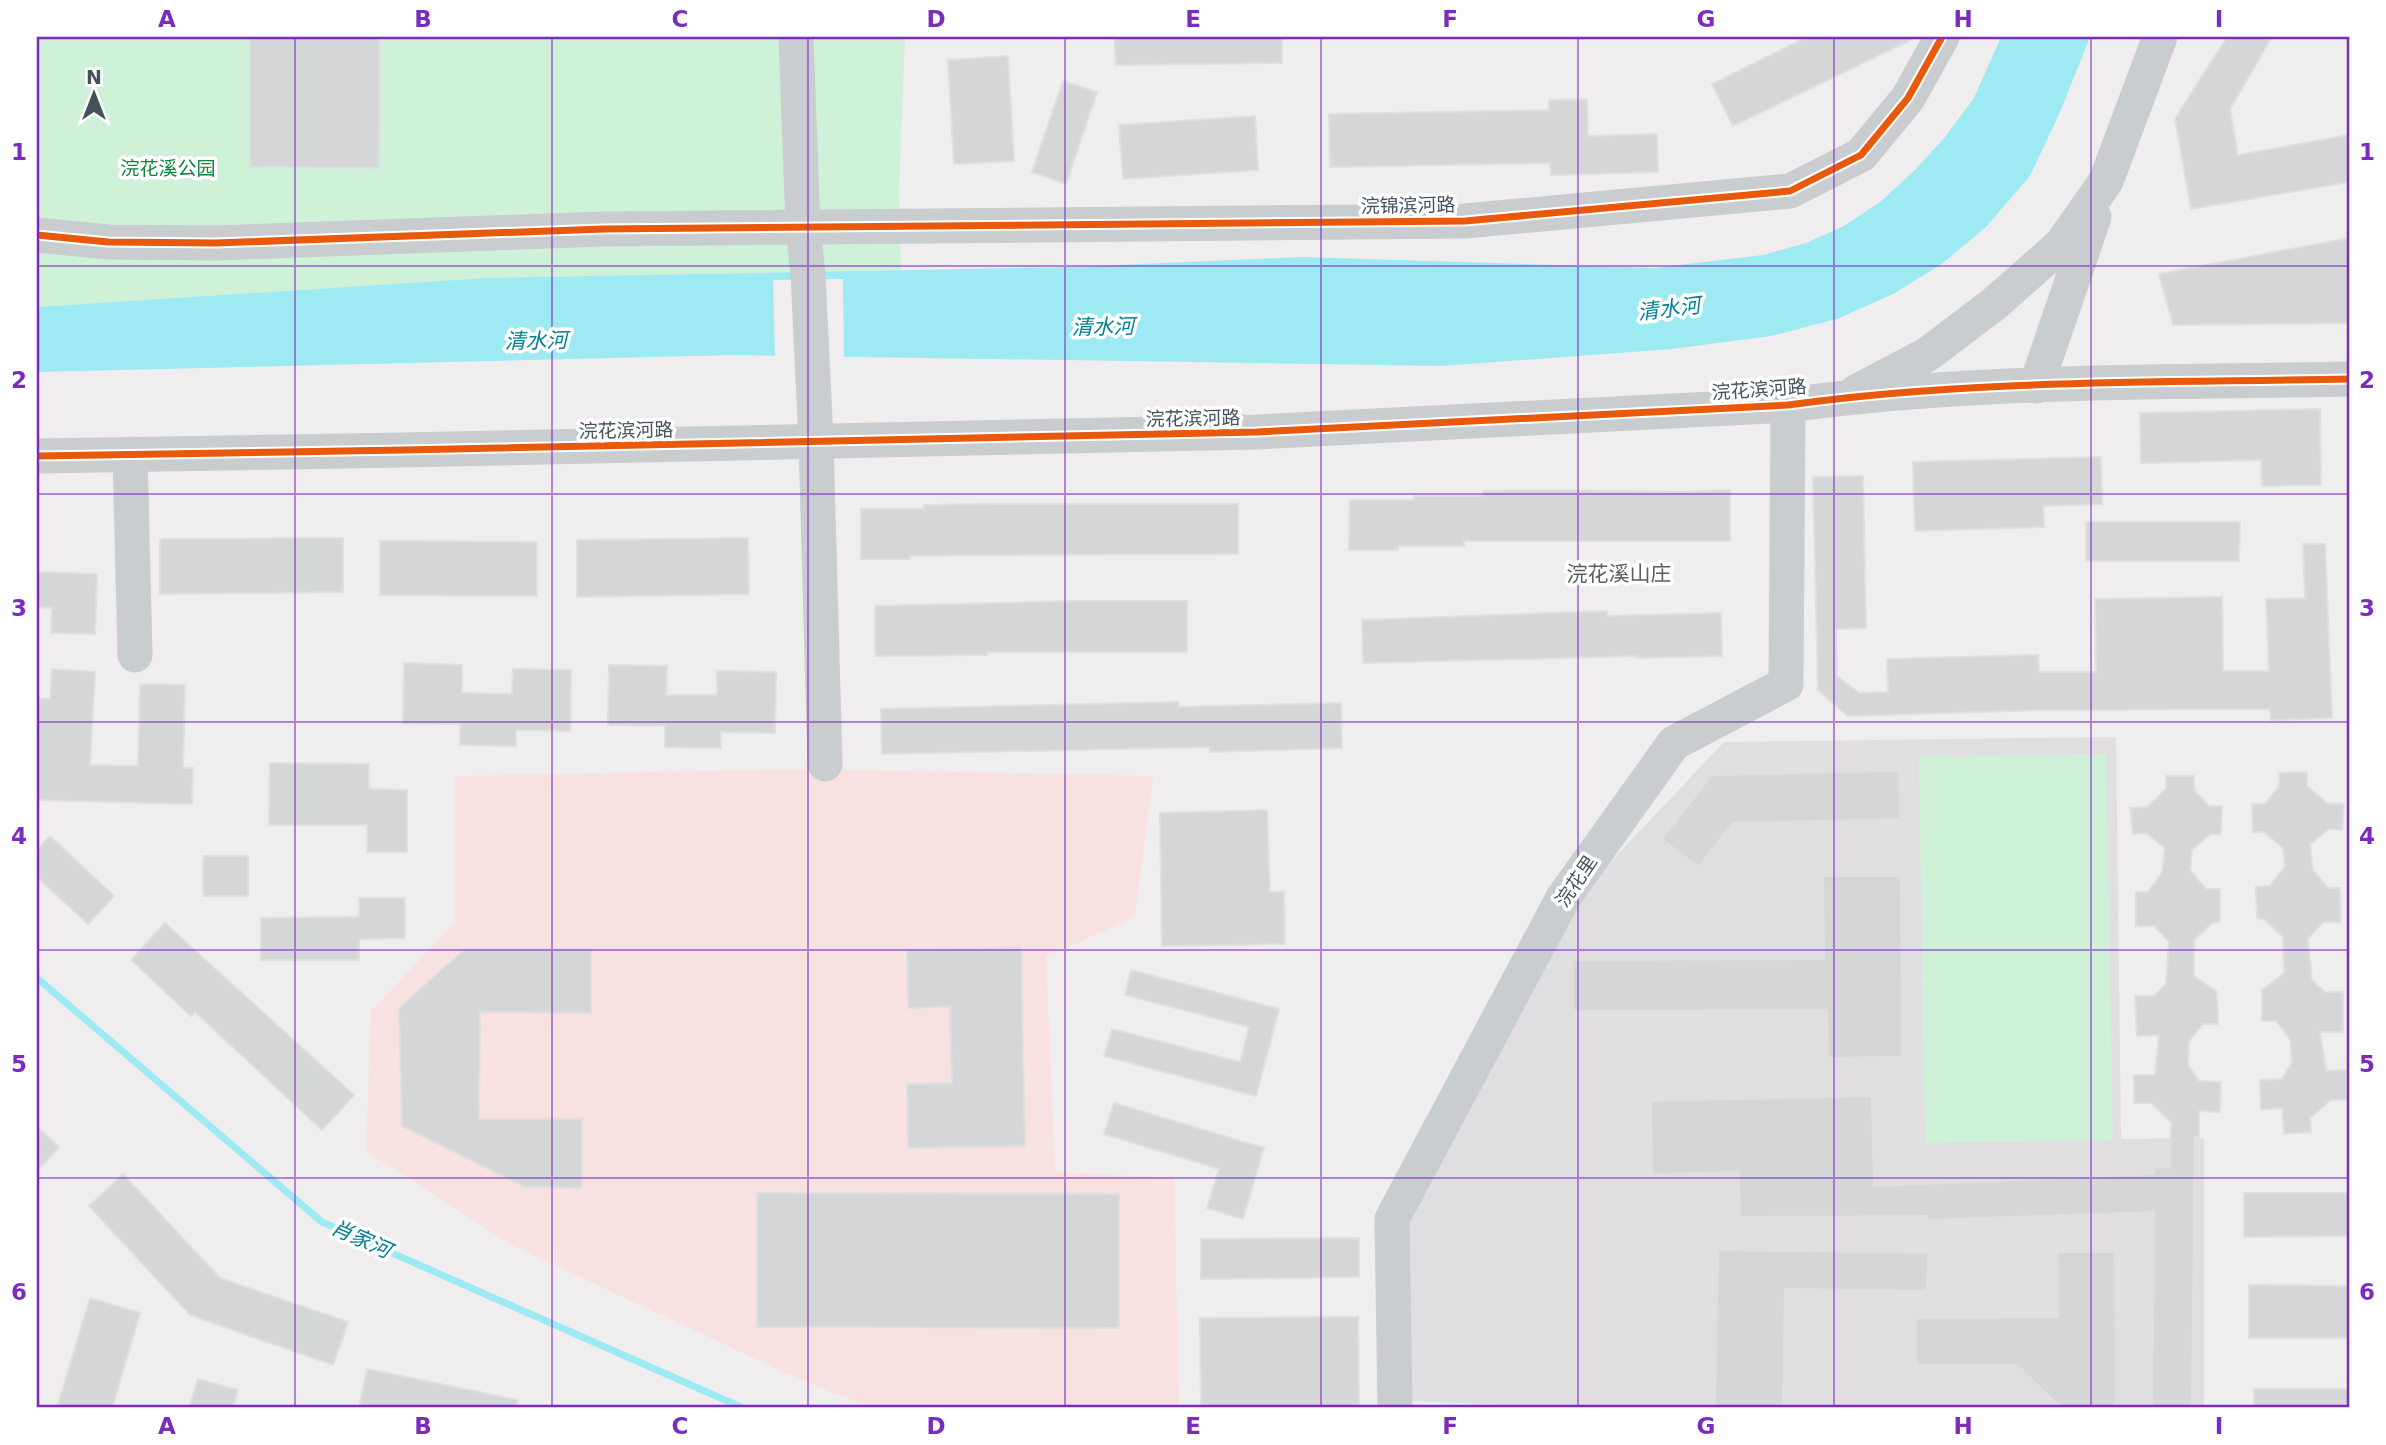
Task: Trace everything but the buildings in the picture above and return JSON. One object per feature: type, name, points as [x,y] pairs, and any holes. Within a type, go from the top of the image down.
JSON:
[{"type":"street","points":[[796,37],[803,227],[808,274],[816,441],[825,764]]},
{"type":"street","name":"浣锦滨河路","points":[[37,235],[108,242],[216,243],[603,229],[1465,221],[1790,191],[1861,155],[1908,98],[1942,37]]},
{"type":"street","name":"浣花滨河路","points":[[2036,386],[2106,181],[2160,37]]},
{"type":"street","name":"浣花滨河路","points":[[1847,397],[1928,354],[1994,304],[2061,245],[2106,181]]},
{"type":"street","name":"浣花滨河路","points":[[37,456],[1257,432],[1788,405],[1847,397],[2036,386],[2349,386]]},
{"type":"street","name":"浣花里","points":[[1395,1408],[1392,1219],[1556,910],[1674,743],[1786,684],[1788,405]]},
{"type":"street","points":[[130,454],[135,654]]},
{"type":"shaded area","points":[[2116,737],[2121,1139],[2204,1138],[2204,1408],[1583,1408],[1409,1401],[1406,1222],[1580,894],[1724,742]]},
{"type":"shaded area","points":[[801,769],[1153,776],[1135,917],[1046,957],[1055,1172],[1174,1178],[1179,1408],[871,1408],[788,1374],[512,1245],[366,1151],[371,1011],[455,923],[455,776]]},
{"type":"green space","name":"浣花溪公园","points":[[37,37],[905,37],[899,192],[901,270],[486,278],[37,307]]},
{"type":"green space","points":[[2106,754],[2113,1140],[1925,1143],[1919,757]]},
{"type":"water","name":"清水河","points":[[2001,37],[2090,37],[2060,112],[2030,176],[1986,227],[1943,263],[1895,293],[1837,319],[1771,336],[1672,349],[1441,366],[736,355],[37,372],[37,307],[486,278],[1073,267],[1302,257],[1654,268],[1763,255],[1806,243],[1844,226],[1880,202],[1915,170],[1945,137],[1974,98]]},
{"type":"pier","points":[[843,279],[844,360],[775,359],[773,280]]},
{"type":"waterway","name":"肖家河","points":[[37,978],[322,1222],[743,1408]]},
{"type":"cycle path","points":[[37,235],[108,242],[216,243],[603,229],[1465,221],[1790,191],[1861,155],[1908,98],[1942,37]]},
{"type":"cycle path","points":[[37,456],[1257,432],[1788,405],[1998,386],[2349,379]]},
{"type":"district","name":"浣花溪山庄","points":[[1619,574]]}]
